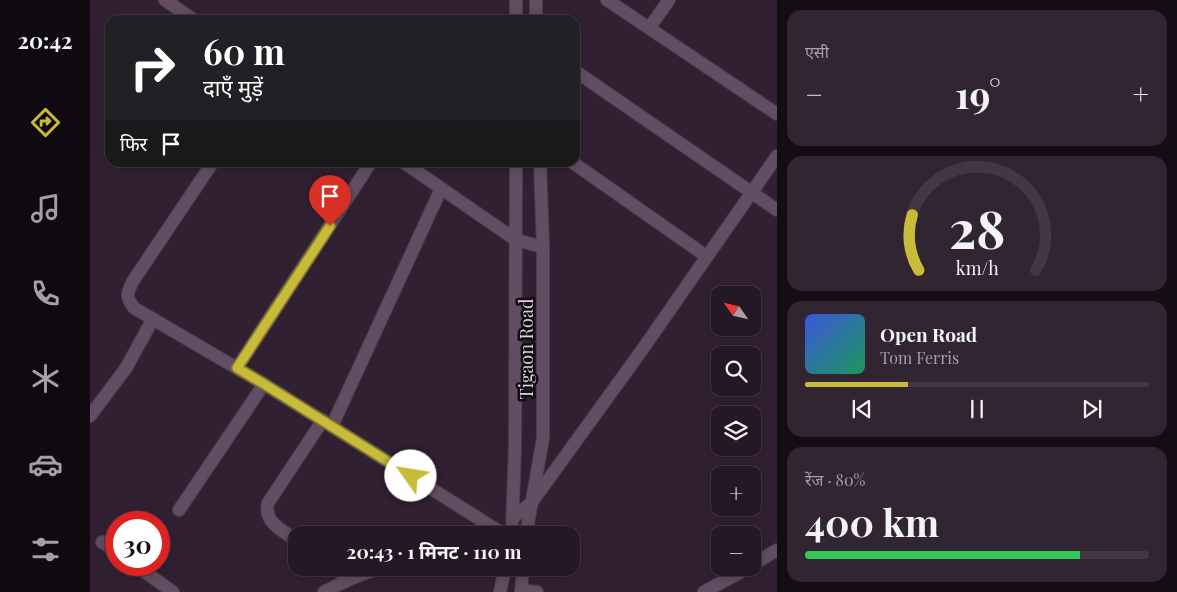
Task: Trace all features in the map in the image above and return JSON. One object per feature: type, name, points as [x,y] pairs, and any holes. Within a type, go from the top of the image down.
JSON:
[{"type":"street","points":[[165,0],[187,15]]},
{"type":"street","points":[[516,0],[516,15]]},
{"type":"street","points":[[536,0],[536,15]]},
{"type":"street","points":[[607,0],[777,114]]},
{"type":"street","points":[[649,28],[669,0]]},
{"type":"street","points":[[580,74],[777,210]]},
{"type":"street","points":[[512,526],[532,502],[642,350],[777,156]]},
{"type":"street","points":[[210,167],[133,281],[128,291],[128,300],[134,308],[505,526]]},
{"type":"street","points":[[237,368],[368,167]]},
{"type":"street","points":[[410,167],[516,240],[543,247]]},
{"type":"street","name":"Tigaon Road","points":[[510,526],[515,448],[516,167]]},
{"type":"street","name":"Tigaon Road","points":[[528,526],[543,438],[543,247],[540,167]]},
{"type":"street","points":[[579,167],[706,256]]},
{"type":"street","points":[[288,535],[269,519],[266,508],[268,503],[328,423],[441,188]]},
{"type":"street","points":[[90,416],[126,368],[153,319]]},
{"type":"street","points":[[179,510],[264,384]]},
{"type":"street","points":[[761,560],[777,550]]},
{"type":"street","points":[[150,576],[173,592]]},
{"type":"street","points":[[324,592],[354,576]]},
{"type":"street","points":[[500,592],[503,576]]},
{"type":"street","points":[[522,576],[521,591],[537,592]]},
{"type":"street","points":[[704,592],[733,576]]},
{"type":"route","points":[[330,226],[237,368],[411,476]]}]
